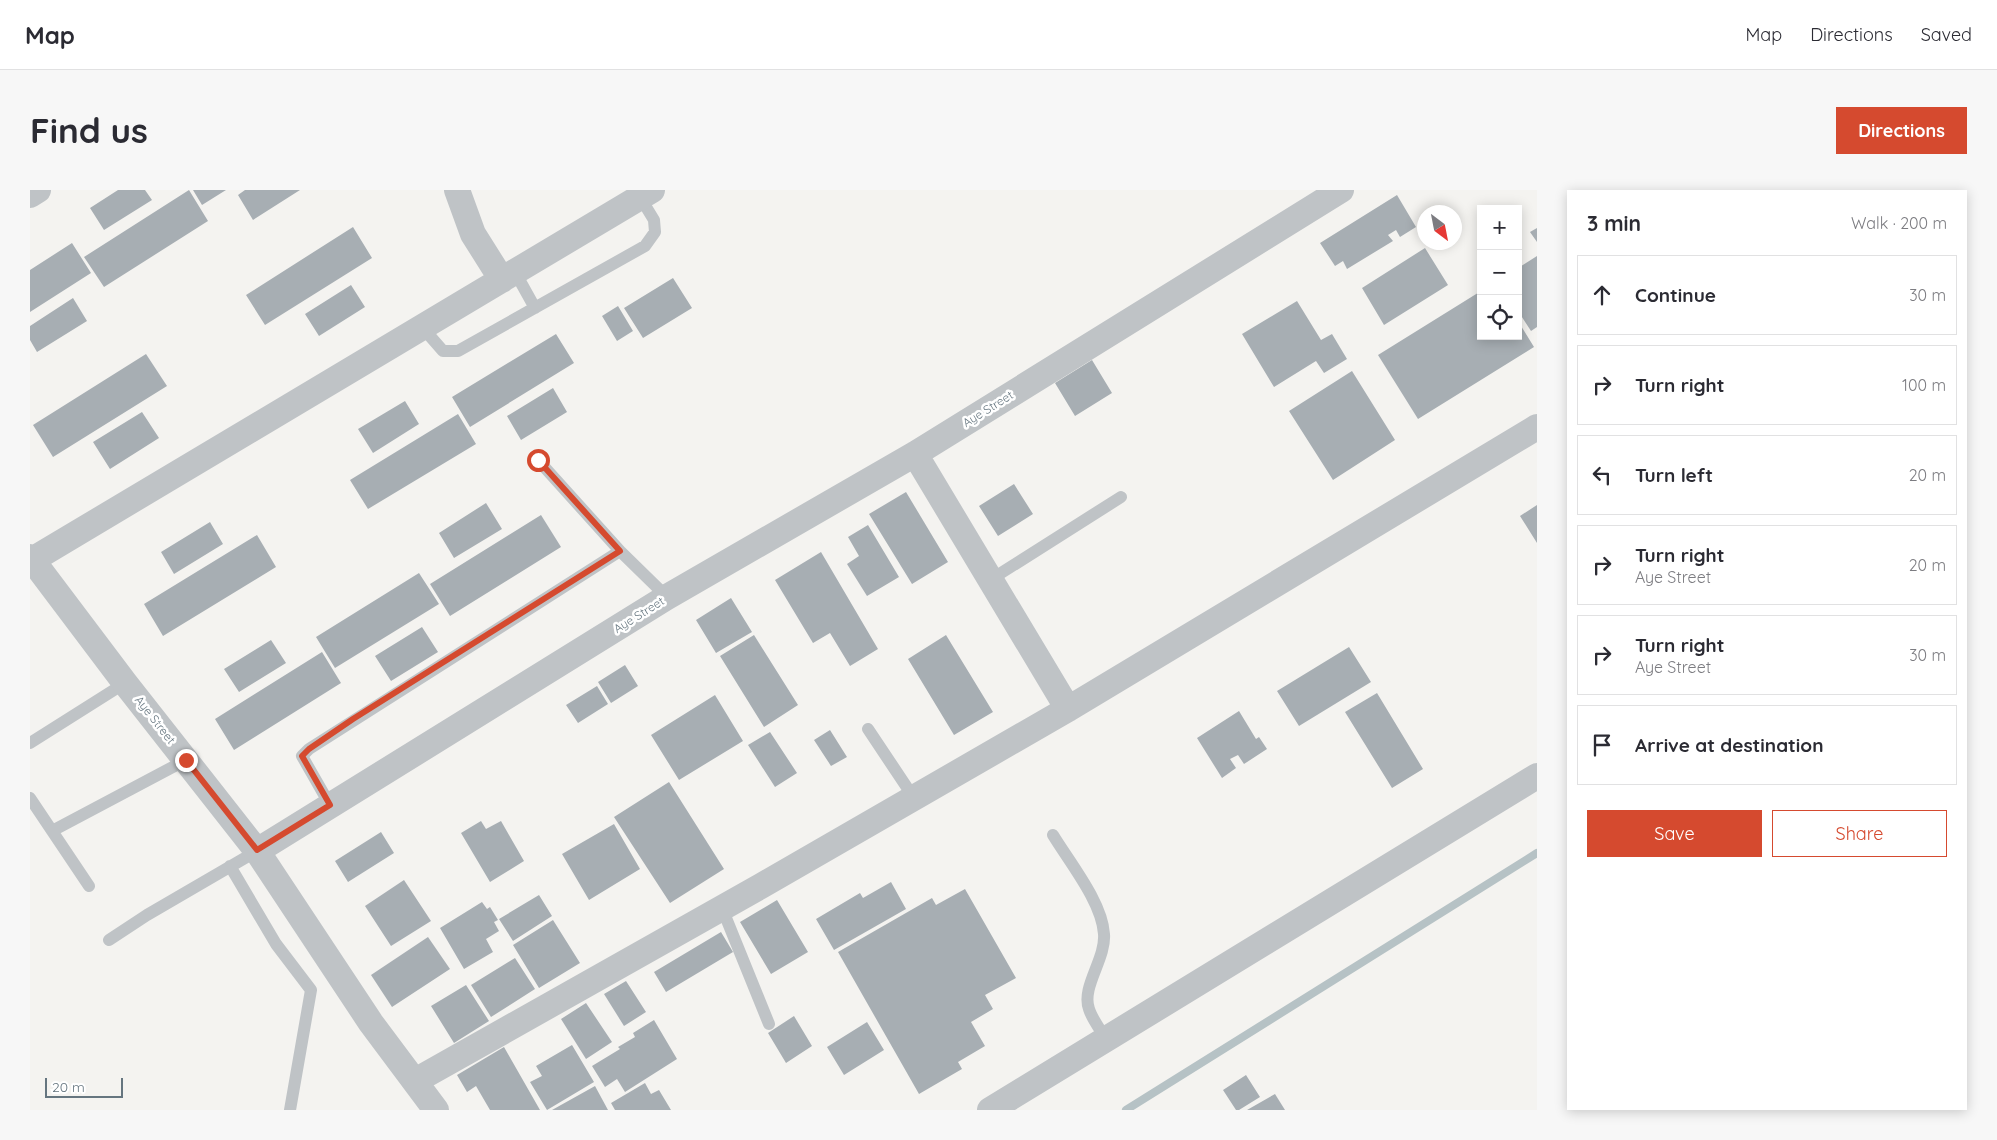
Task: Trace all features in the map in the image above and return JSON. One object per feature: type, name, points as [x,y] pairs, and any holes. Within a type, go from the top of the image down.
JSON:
[{"type":"street","points":[[30,195],[38,190]]},
{"type":"street","points":[[457,190],[473,234],[508,276]]},
{"type":"street","name":"Aye Street","points":[[31,559],[125,683],[257,850],[667,597],[915,454],[1342,190]]},
{"type":"street","points":[[31,559],[646,194]]},
{"type":"street","points":[[415,1080],[722,908],[1068,709],[1537,428]]},
{"type":"street","points":[[915,454],[1068,709]]},
{"type":"street","points":[[990,1110],[1537,776]]},
{"type":"street","points":[[257,850],[371,1023],[436,1110]]},
{"type":"lane","points":[[422,327],[443,351],[458,352],[645,246],[655,232],[654,220],[646,194]]},
{"type":"lane","points":[[508,276],[535,308]]},
{"type":"lane","points":[[538,460],[620,551],[667,597]]},
{"type":"lane","points":[[990,580],[1121,497]]},
{"type":"lane","points":[[330,805],[302,756],[309,749],[353,719],[620,551]]},
{"type":"lane","points":[[30,743],[125,683]]},
{"type":"lane","points":[[868,729],[914,798]]},
{"type":"lane","points":[[52,831],[186,760]]},
{"type":"lane","points":[[30,798],[89,886]]},
{"type":"lane","points":[[1053,835],[1088,891],[1101,918],[1104,935],[1103,951],[1087,994],[1087,1002],[1089,1010],[1106,1039]]},
{"type":"lane","points":[[109,940],[147,915],[257,850]]},
{"type":"lane","points":[[230,866],[276,944],[311,990],[290,1110]]},
{"type":"lane","points":[[722,908],[769,1024]]},
{"type":"building","points":[[118,190],[145,190],[152,200],[104,230],[90,208]]},
{"type":"building","points":[[189,190],[208,221],[104,287],[84,257]]},
{"type":"building","points":[[193,190],[226,190],[202,205]]},
{"type":"building","points":[[245,190],[300,190],[253,220],[238,195]]},
{"type":"building","points":[[1397,195],[1416,227],[1400,237],[1396,230],[1388,235],[1393,241],[1347,269],[1343,261],[1335,266],[1320,243]]},
{"type":"building","points":[[353,227],[372,258],[265,325],[246,295]]},
{"type":"building","points":[[1537,228],[1537,242],[1530,232]]},
{"type":"building","points":[[72,243],[91,273],[30,312],[30,270]]},
{"type":"building","points":[[1422,250],[1426,250],[1448,285],[1384,325],[1362,288]]},
{"type":"building","points":[[1537,256],[1537,327],[1531,331],[1522,317],[1522,265]]},
{"type":"building","points":[[673,278],[692,308],[643,338],[624,308]]},
{"type":"building","points":[[351,285],[365,307],[319,336],[305,314]]},
{"type":"building","points":[[1477,293],[1477,340],[1522,340],[1522,328],[1534,347],[1418,419],[1378,355]]},
{"type":"building","points":[[73,298],[87,321],[37,352],[30,340],[30,326]]},
{"type":"building","points":[[1297,301],[1321,340],[1332,334],[1347,359],[1324,373],[1316,361],[1274,387],[1242,334]]},
{"type":"building","points":[[618,306],[633,331],[617,341],[602,316]]},
{"type":"building","points":[[556,334],[574,363],[470,427],[452,397]]},
{"type":"building","points":[[146,354],[167,386],[53,457],[33,425]]},
{"type":"building","points":[[1092,360],[1112,393],[1075,416],[1055,383]]},
{"type":"building","points":[[1352,371],[1395,440],[1333,480],[1289,411]]},
{"type":"building","points":[[553,388],[567,412],[521,440],[507,416]]},
{"type":"building","points":[[405,401],[419,424],[373,453],[358,429]]},
{"type":"building","points":[[142,412],[159,438],[110,469],[93,442]]},
{"type":"building","points":[[458,414],[476,444],[368,509],[350,480]]},
{"type":"building","points":[[1014,484],[1033,514],[998,536],[979,506]]},
{"type":"building","points":[[906,492],[948,562],[912,584],[869,514]]},
{"type":"building","points":[[486,503],[502,529],[454,558],[439,533]]},
{"type":"building","points":[[1537,505],[1537,543],[1520,516]]},
{"type":"building","points":[[541,515],[561,547],[450,616],[430,584]]},
{"type":"building","points":[[210,522],[223,544],[174,574],[161,552]]},
{"type":"building","points":[[868,525],[899,577],[867,596],[847,564],[859,556],[848,537]]},
{"type":"building","points":[[257,535],[276,567],[163,636],[144,604]]},
{"type":"building","points":[[821,552],[878,649],[850,666],[830,633],[813,643],[775,580]]},
{"type":"building","points":[[419,573],[439,604],[335,668],[316,637]]},
{"type":"building","points":[[731,598],[752,632],[716,653],[696,620]]},
{"type":"building","points":[[422,627],[438,652],[391,681],[375,656]]},
{"type":"building","points":[[754,635],[798,705],[764,727],[720,656]]},
{"type":"building","points":[[946,635],[993,712],[954,735],[908,659]]},
{"type":"building","points":[[271,640],[286,663],[239,692],[224,669]]},
{"type":"building","points":[[1349,647],[1371,682],[1299,726],[1277,691]]},
{"type":"building","points":[[322,652],[341,683],[234,750],[215,719]]},
{"type":"building","points":[[625,665],[638,686],[611,703],[598,682]]},
{"type":"building","points":[[597,686],[608,704],[578,723],[566,705]]},
{"type":"building","points":[[1377,693],[1423,769],[1392,788],[1345,712]]},
{"type":"building","points":[[715,695],[743,741],[679,780],[651,735]]},
{"type":"building","points":[[1239,711],[1256,739],[1259,737],[1267,749],[1244,764],[1238,755],[1230,759],[1236,768],[1222,778],[1197,738]]},
{"type":"building","points":[[830,730],[847,757],[831,766],[814,740]]},
{"type":"building","points":[[770,732],[797,773],[775,787],[748,745]]},
{"type":"building","points":[[669,782],[724,869],[670,903],[614,817]]},
{"type":"building","points":[[481,821],[486,829],[501,821],[524,861],[490,882],[461,833]]},
{"type":"building","points":[[614,824],[640,869],[589,900],[562,854]]},
{"type":"building","points":[[381,832],[394,853],[348,882],[335,861]]},
{"type":"building","points":[[404,880],[431,921],[391,946],[365,906]]},
{"type":"building","points":[[891,882],[906,909],[834,950],[816,919],[860,893],[863,898]]},
{"type":"building","points":[[965,889],[1016,978],[985,995],[993,1009],[971,1022],[985,1046],[958,1062],[962,1069],[919,1094],[838,952],[932,898],[936,905]]},
{"type":"building","points":[[539,895],[552,916],[513,941],[499,919]]},
{"type":"building","points":[[777,900],[808,952],[771,974],[740,922]]},
{"type":"building","points":[[482,902],[487,909],[490,907],[498,920],[494,922],[499,931],[486,939],[493,952],[464,969],[440,928]]},
{"type":"building","points":[[553,920],[580,963],[539,988],[513,945]]},
{"type":"building","points":[[721,932],[733,952],[666,992],[654,972]]},
{"type":"building","points":[[428,937],[450,969],[392,1007],[371,975]]},
{"type":"building","points":[[515,958],[535,989],[491,1017],[471,985]]},
{"type":"building","points":[[626,981],[646,1012],[624,1026],[604,994]]},
{"type":"building","points":[[466,985],[489,1021],[454,1043],[431,1006]]},
{"type":"building","points":[[586,1003],[612,1042],[586,1059],[561,1019]]},
{"type":"building","points":[[794,1016],[812,1046],[786,1063],[768,1033]]},
{"type":"building","points":[[654,1020],[677,1059],[625,1092],[617,1079],[605,1087],[592,1066],[620,1049],[618,1047],[635,1037],[633,1033]]},
{"type":"building","points":[[867,1022],[884,1050],[844,1075],[827,1047]]},
{"type":"building","points":[[572,1045],[594,1082],[547,1110],[530,1082],[542,1076],[536,1066]]},
{"type":"building","points":[[504,1047],[540,1110],[490,1110],[476,1086],[467,1092],[457,1075]]},
{"type":"building","points":[[1246,1075],[1260,1097],[1236,1110],[1223,1090]]},
{"type":"building","points":[[645,1083],[651,1094],[659,1090],[671,1110],[615,1110],[611,1103]]},
{"type":"building","points":[[595,1086],[608,1110],[552,1110]]},
{"type":"building","points":[[1275,1094],[1285,1110],[1247,1110]]},
{"type":"waterway","points":[[1126,1110],[1537,853]]},
{"type":"route","points":[[186,760],[257,850],[330,805],[302,756],[309,749],[353,719],[620,551],[538,460]]}]
